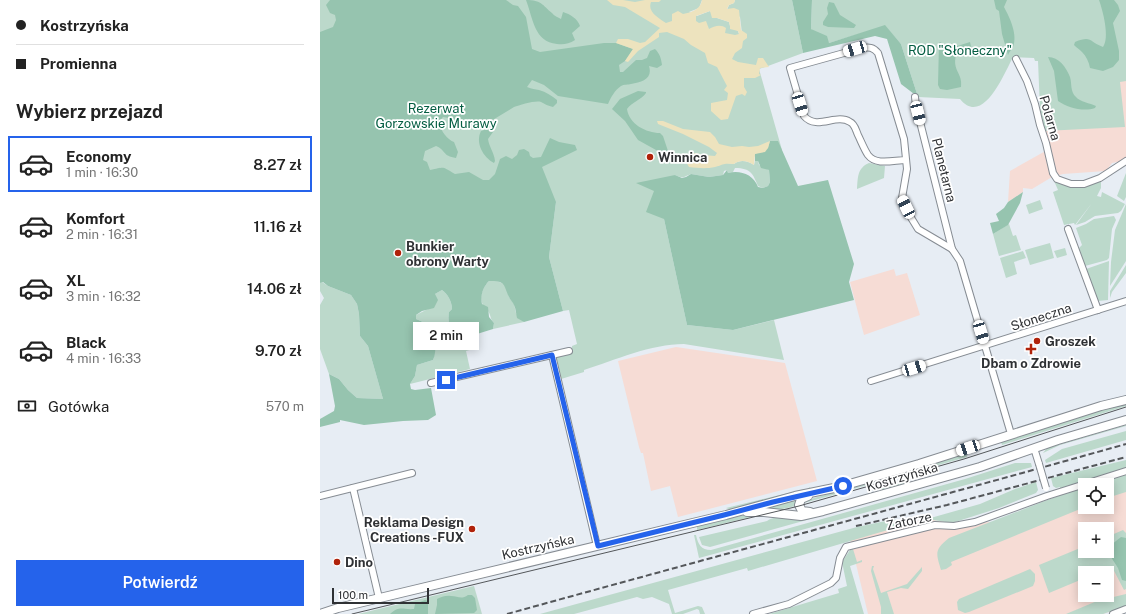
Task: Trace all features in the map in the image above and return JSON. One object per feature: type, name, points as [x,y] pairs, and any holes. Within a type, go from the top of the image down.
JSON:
[{"type":"main road","name":"Kostrzyńska","points":[[320,610],[336,608],[598,546],[726,515],[788,498],[822,492],[892,472],[1100,406],[1126,400]]},
{"type":"main road","name":"Kostrzyńska","points":[[726,515],[754,512],[801,516],[823,511],[980,467],[1034,448],[1126,420]]},
{"type":"main road","points":[[822,492],[803,498],[799,505],[801,510],[805,512],[823,511]]},
{"type":"main road","name":"Kostrzyńska","points":[[320,614],[336,608]]},
{"type":"street","points":[[906,160],[880,162],[872,159],[868,155],[853,124],[847,120],[813,122],[807,120],[804,116],[790,68],[855,49],[870,47],[878,53],[904,139],[907,169],[902,198],[910,216],[918,228],[952,249],[960,261],[1011,434]]},
{"type":"street","name":"Polarna","points":[[1016,59],[1027,81],[1035,104],[1053,173],[1057,179],[1071,184],[1084,184],[1107,174],[1126,161]]},
{"type":"street","name":"Planetarna","points":[[915,97],[952,249]]},
{"type":"street","points":[[1068,229],[1098,310]]},
{"type":"street","name":"Słoneczna","points":[[871,381],[1126,301]]},
{"type":"street","points":[[431,383],[569,350]]},
{"type":"street","points":[[552,355],[598,546]]},
{"type":"street","points":[[1034,448],[1047,496],[1126,471]]},
{"type":"street","points":[[320,496],[412,473]]},
{"type":"street","points":[[353,488],[379,598]]},
{"type":"street","name":"Zatorze","points":[[753,614],[789,604],[831,583],[836,578],[840,558],[846,547],[934,525],[954,526],[975,522],[1047,496]]},
{"type":"street","points":[[1113,614],[1126,609]]},
{"type":"shaded area","points":[[1120,81],[1126,81],[1126,158],[1122,161],[1112,163],[1106,171],[1063,174],[1052,177],[1032,189],[1023,188],[1023,192],[1008,202],[1010,171],[1049,149],[1044,131]]},
{"type":"shaded area","points":[[894,269],[896,276],[907,273],[920,315],[864,335],[850,282]]},
{"type":"shaded area","points":[[676,347],[785,363],[817,481],[678,517],[670,486],[651,491],[643,453],[641,453],[639,447],[618,361]]},
{"type":"shaded area","points":[[1126,476],[1126,606],[1103,614],[868,614],[850,539],[927,519],[952,523],[992,522],[1078,491],[1078,514],[1114,514],[1114,482]]},
{"type":"green space","name":"Rezerwat Gorzowskie Murawy","points":[[320,0],[702,0],[699,8],[689,12],[697,16],[710,11],[717,18],[729,22],[730,26],[738,31],[743,41],[740,17],[727,10],[729,5],[734,3],[735,0],[792,0],[803,53],[759,69],[782,150],[727,163],[734,164],[739,161],[744,161],[754,165],[755,161],[758,161],[759,165],[769,170],[770,182],[768,186],[763,188],[758,186],[751,172],[745,169],[735,168],[733,172],[728,173],[727,170],[724,171],[723,175],[709,177],[691,174],[685,177],[675,175],[654,191],[664,219],[687,325],[733,330],[774,320],[784,360],[684,344],[672,345],[633,353],[584,370],[584,372],[561,379],[556,355],[572,351],[572,346],[577,344],[569,310],[563,311],[549,257],[556,202],[320,263]]},
{"type":"green space","points":[[330,0],[506,0],[513,5],[518,6],[526,17],[532,49],[540,52],[604,43],[616,43],[633,49],[625,61],[619,65],[620,72],[623,72],[636,60],[647,58],[650,51],[655,49],[661,60],[662,65],[657,68],[649,66],[650,70],[646,79],[621,86],[613,94],[608,104],[558,96],[544,85],[532,80],[527,87],[549,94],[557,100],[557,103],[553,107],[541,102],[524,104],[514,107],[486,124],[457,122],[443,117],[441,120],[440,124],[442,131],[454,142],[458,152],[456,158],[448,156],[436,146],[425,151],[423,160],[427,162],[430,170],[443,168],[455,174],[469,172],[483,180],[489,180],[495,174],[500,159],[506,156],[512,159],[517,155],[519,150],[524,149],[529,152],[530,156],[533,158],[541,157],[550,138],[559,142],[575,145],[577,150],[542,167],[556,202],[549,257],[563,311],[524,322],[517,318],[515,307],[509,298],[505,286],[498,282],[489,281],[482,292],[481,301],[482,304],[488,307],[489,317],[494,323],[493,329],[477,334],[471,340],[462,341],[455,335],[449,324],[449,312],[452,309],[449,298],[442,290],[435,294],[438,300],[434,308],[422,311],[416,315],[416,319],[423,322],[430,322],[435,341],[433,360],[417,365],[415,376],[410,384],[411,389],[415,390],[431,388],[436,415],[428,420],[364,425],[340,420],[340,422],[320,427],[320,419],[334,411],[335,406],[329,374],[339,379],[357,398],[383,399],[368,346],[360,336],[357,304],[351,295],[328,286],[323,282],[320,283],[320,32],[333,27],[336,20],[335,15],[330,13],[326,5]]},
{"type":"green space","points":[[526,0],[539,2],[561,19],[563,12],[573,17],[580,26],[572,33],[575,40],[564,44],[559,44],[543,39],[536,28]]},
{"type":"green space","points":[[792,0],[812,0],[811,29],[827,36],[829,43],[885,25],[901,44],[918,97],[901,84],[887,39],[875,36],[803,53]]},
{"type":"green space","name":"ROD \"Słoneczny\"","points":[[812,0],[1126,0],[1126,81],[1120,82],[1125,127],[1044,131],[1040,109],[1038,61],[1035,61],[1034,58],[1013,57],[992,95],[977,107],[969,106],[960,99],[918,97],[901,44],[885,26],[829,43],[811,29]]},
{"type":"green space","points":[[994,0],[1007,0],[1004,7],[1011,21],[1015,37],[1013,47],[1008,55],[1002,34],[999,11],[996,9]]},
{"type":"green space","points":[[1099,0],[1114,0],[1120,11],[1113,23],[1119,51],[1119,60],[1113,67],[1103,71],[1090,68],[1085,55],[1074,45],[1075,42],[1088,39],[1103,47],[1105,43],[1106,31]]},
{"type":"green space","points":[[829,2],[834,3],[840,15],[856,25],[854,28],[828,27],[823,25],[823,22],[828,14],[827,8]]},
{"type":"green space","points":[[940,42],[951,48],[970,42],[972,50],[956,55],[955,60],[961,87],[947,90],[940,89],[938,85]]},
{"type":"green space","points":[[1048,57],[1056,59],[1064,66],[1070,77],[1074,95],[1080,100],[1096,106],[1095,108],[1086,110],[1076,109],[1066,106],[1058,101],[1054,71]]},
{"type":"green space","points":[[638,91],[646,93],[627,109],[628,114],[639,127],[655,133],[660,133],[663,136],[669,154],[665,155],[638,140],[625,121],[612,109],[620,99]]},
{"type":"green space","points":[[493,127],[493,132],[488,139],[495,161],[494,163],[483,153],[479,140],[481,131]]},
{"type":"green space","points":[[770,141],[778,141],[798,186],[828,180],[854,264],[849,282],[854,300],[733,330],[687,325],[664,219],[646,212],[654,191],[636,183],[675,175],[682,178],[691,174],[709,177],[723,175],[727,170],[728,173],[737,172],[746,174],[753,179],[758,187],[763,188],[768,186],[770,182],[769,170],[761,168],[758,161],[755,161],[755,154],[768,148]]},
{"type":"green space","points":[[869,163],[885,166],[884,178],[857,189],[860,171]]},
{"type":"green space","points":[[1126,173],[1126,197],[1124,201],[1117,196]]},
{"type":"green space","points":[[1051,174],[1058,182],[1069,186],[1101,180],[1101,188],[1097,196],[1101,197],[1102,192],[1125,204],[1118,213],[1095,216],[1076,225],[1092,203],[1075,225],[1074,223],[1064,225],[1053,192],[1058,190]]},
{"type":"green space","points":[[1023,192],[1020,203],[1008,225],[993,234],[990,223],[999,221],[996,214],[1004,208],[1008,202]]},
{"type":"green space","points":[[1040,200],[1043,209],[1029,214],[1026,205]]},
{"type":"green space","points":[[1126,204],[1126,261],[1110,286],[1115,230]]},
{"type":"green space","points":[[1114,216],[1116,220],[1112,229],[1109,258],[1107,260],[1085,266],[1079,248],[1082,245],[1076,228],[1094,219]]},
{"type":"green space","points":[[1009,224],[1013,236],[1016,235],[1021,250],[999,256],[993,234]]},
{"type":"green space","points":[[1050,243],[1054,258],[1030,265],[1025,250]]},
{"type":"green space","points":[[1065,248],[1067,255],[1057,258],[1054,251]]},
{"type":"green space","points":[[1023,251],[1026,258],[1014,262],[1017,274],[1006,278],[1000,258]]},
{"type":"green space","points":[[1109,261],[1108,300],[1098,301],[1086,269]]},
{"type":"green space","points":[[1126,265],[1126,273],[1112,292],[1110,298],[1110,291]]},
{"type":"green space","points":[[489,281],[497,281],[504,284],[509,297],[514,304],[516,313],[524,322],[493,329],[494,323],[481,300],[482,291]]},
{"type":"green space","points":[[322,282],[351,295],[357,304],[360,336],[368,346],[383,399],[357,398],[339,379],[329,374],[320,349],[320,305],[324,298],[320,291],[320,283]]},
{"type":"green space","points":[[442,290],[448,296],[451,304],[452,309],[449,312],[449,324],[455,335],[462,341],[471,340],[473,349],[466,351],[470,369],[410,384],[415,376],[417,365],[433,360],[434,355],[430,336],[423,322],[416,319],[416,315],[430,308],[435,294]]},
{"type":"green space","points":[[1126,404],[1126,406],[1002,445],[1001,442],[1094,412]]},
{"type":"green space","points":[[1126,425],[1060,445],[1043,453],[1047,448]]},
{"type":"green space","points":[[1126,431],[1126,440],[1046,463],[1045,460],[1062,449]]},
{"type":"green space","points":[[966,453],[967,457],[846,491],[951,458],[952,459],[952,457]]},
{"type":"green space","points":[[1126,460],[1126,468],[1095,478],[1078,478],[1078,483],[1060,489],[1060,487],[1056,488],[1053,486],[1051,478]]},
{"type":"green space","points":[[1015,463],[1031,463],[1032,467],[699,558],[694,535],[696,535],[702,548],[711,550],[965,479]]},
{"type":"green space","points":[[1126,474],[1126,492],[1114,496],[1114,478]]},
{"type":"green space","points":[[908,481],[908,483],[880,491],[880,489]]},
{"type":"green space","points":[[1036,482],[1038,490],[1036,493],[999,508],[952,523],[927,519],[980,504]]},
{"type":"green space","points":[[810,487],[811,490],[731,510],[726,508],[806,490]]},
{"type":"green space","points":[[1078,489],[1078,510],[951,562],[952,565],[941,570],[937,556],[938,552],[941,546],[949,538]]},
{"type":"green space","points":[[839,491],[840,493],[804,503],[807,500]]},
{"type":"green space","points":[[795,500],[795,506],[779,509],[763,508]]},
{"type":"green space","points":[[763,514],[697,530],[697,526],[744,515]]},
{"type":"green space","points":[[821,516],[710,547],[702,545],[699,537],[778,517]]},
{"type":"green space","points":[[895,519],[898,527],[748,571],[747,568],[668,590],[675,613],[698,606],[702,607],[705,614],[700,614],[699,610],[697,609],[683,614],[672,614],[669,604],[652,597],[643,599],[637,597],[574,614],[540,614],[857,527]]},
{"type":"green space","points":[[1123,530],[1126,533],[1126,589],[1124,590],[1114,571],[1114,566],[1078,566],[1078,581],[1049,593],[1039,565],[1078,549],[1078,558],[1114,558],[1114,534]]},
{"type":"green space","points":[[1121,537],[1126,538],[1126,581],[1122,580],[1118,568],[1112,558],[1114,558],[1114,543]]},
{"type":"green space","points":[[853,549],[857,562],[862,560],[862,562],[850,566],[864,614],[769,614],[839,593],[838,589],[847,586],[842,562],[850,550]]},
{"type":"green space","points":[[872,566],[874,566],[873,569],[881,593],[907,584],[922,567],[922,571],[908,589],[901,588],[887,592],[894,614],[881,614],[881,607],[871,571]]},
{"type":"green space","points":[[1030,569],[1035,574],[1033,586],[969,612],[965,613],[958,610],[957,602],[959,599]]},
{"type":"green space","points":[[474,586],[482,614],[358,614]]},
{"type":"green space","points":[[1126,594],[1126,606],[1103,614],[1066,614],[1095,602],[1114,602],[1114,597]]},
{"type":"green space","points":[[472,595],[475,598],[477,610],[474,613],[435,614],[437,599],[445,596],[461,598]]},
{"type":"green space","points":[[425,600],[428,601],[428,614],[390,614],[399,609],[414,609],[415,604]]},
{"type":"sand","points":[[607,0],[635,2],[645,0],[661,0],[659,2],[651,2],[650,6],[652,12],[666,23],[672,21],[672,14],[678,11],[683,14],[695,10],[702,0],[735,0],[734,3],[729,5],[727,9],[734,8],[739,10],[741,30],[747,34],[747,38],[743,41],[742,48],[735,53],[732,59],[738,62],[756,65],[758,58],[763,58],[769,67],[760,68],[759,74],[761,75],[755,78],[744,78],[744,87],[747,92],[745,96],[742,94],[736,96],[728,119],[721,120],[711,111],[711,103],[727,100],[728,93],[724,90],[727,86],[717,67],[708,63],[705,53],[684,39],[667,32],[659,33],[659,37],[638,51],[628,62],[625,61],[633,49],[616,43],[618,39],[628,39],[640,43],[645,42],[660,28],[625,7],[613,5]],"holes":[[[710,11],[712,18],[729,22],[730,29],[738,31],[739,34],[735,35],[725,33],[726,28],[722,26],[715,26],[709,29],[706,21],[699,23],[696,21],[696,16]]]},
{"type":"sand","points":[[657,121],[663,121],[683,129],[710,132],[719,144],[732,147],[758,146],[770,141],[765,152],[755,154],[754,165],[742,161],[734,164],[726,164],[708,168],[689,167],[686,162],[686,158],[695,153],[715,156],[717,153],[709,147],[683,134],[658,124]]},
{"type":"tram line","points":[[352,614],[799,506],[964,459],[1126,407]]},
{"type":"railway","points":[[507,614],[1126,444]]},
{"type":"railway","points":[[856,526],[947,505],[1126,457]]},
{"type":"place","name":"Winnica","points":[[650,157]]},
{"type":"place","name":"Bunkier obrony Warty","points":[[398,253]]},
{"type":"place","name":"Groszek","points":[[1037,341]]},
{"type":"place","name":"Dbam o Zdrowie","points":[[1031,349]]},
{"type":"place","name":"Reklama Design Creations -FUX","points":[[472,529]]},
{"type":"place","name":"Dino","points":[[337,562]]},
{"type":"route","points":[[446,380],[552,355],[598,546],[724,515],[762,504],[795,496],[822,492],[843,486]]}]
